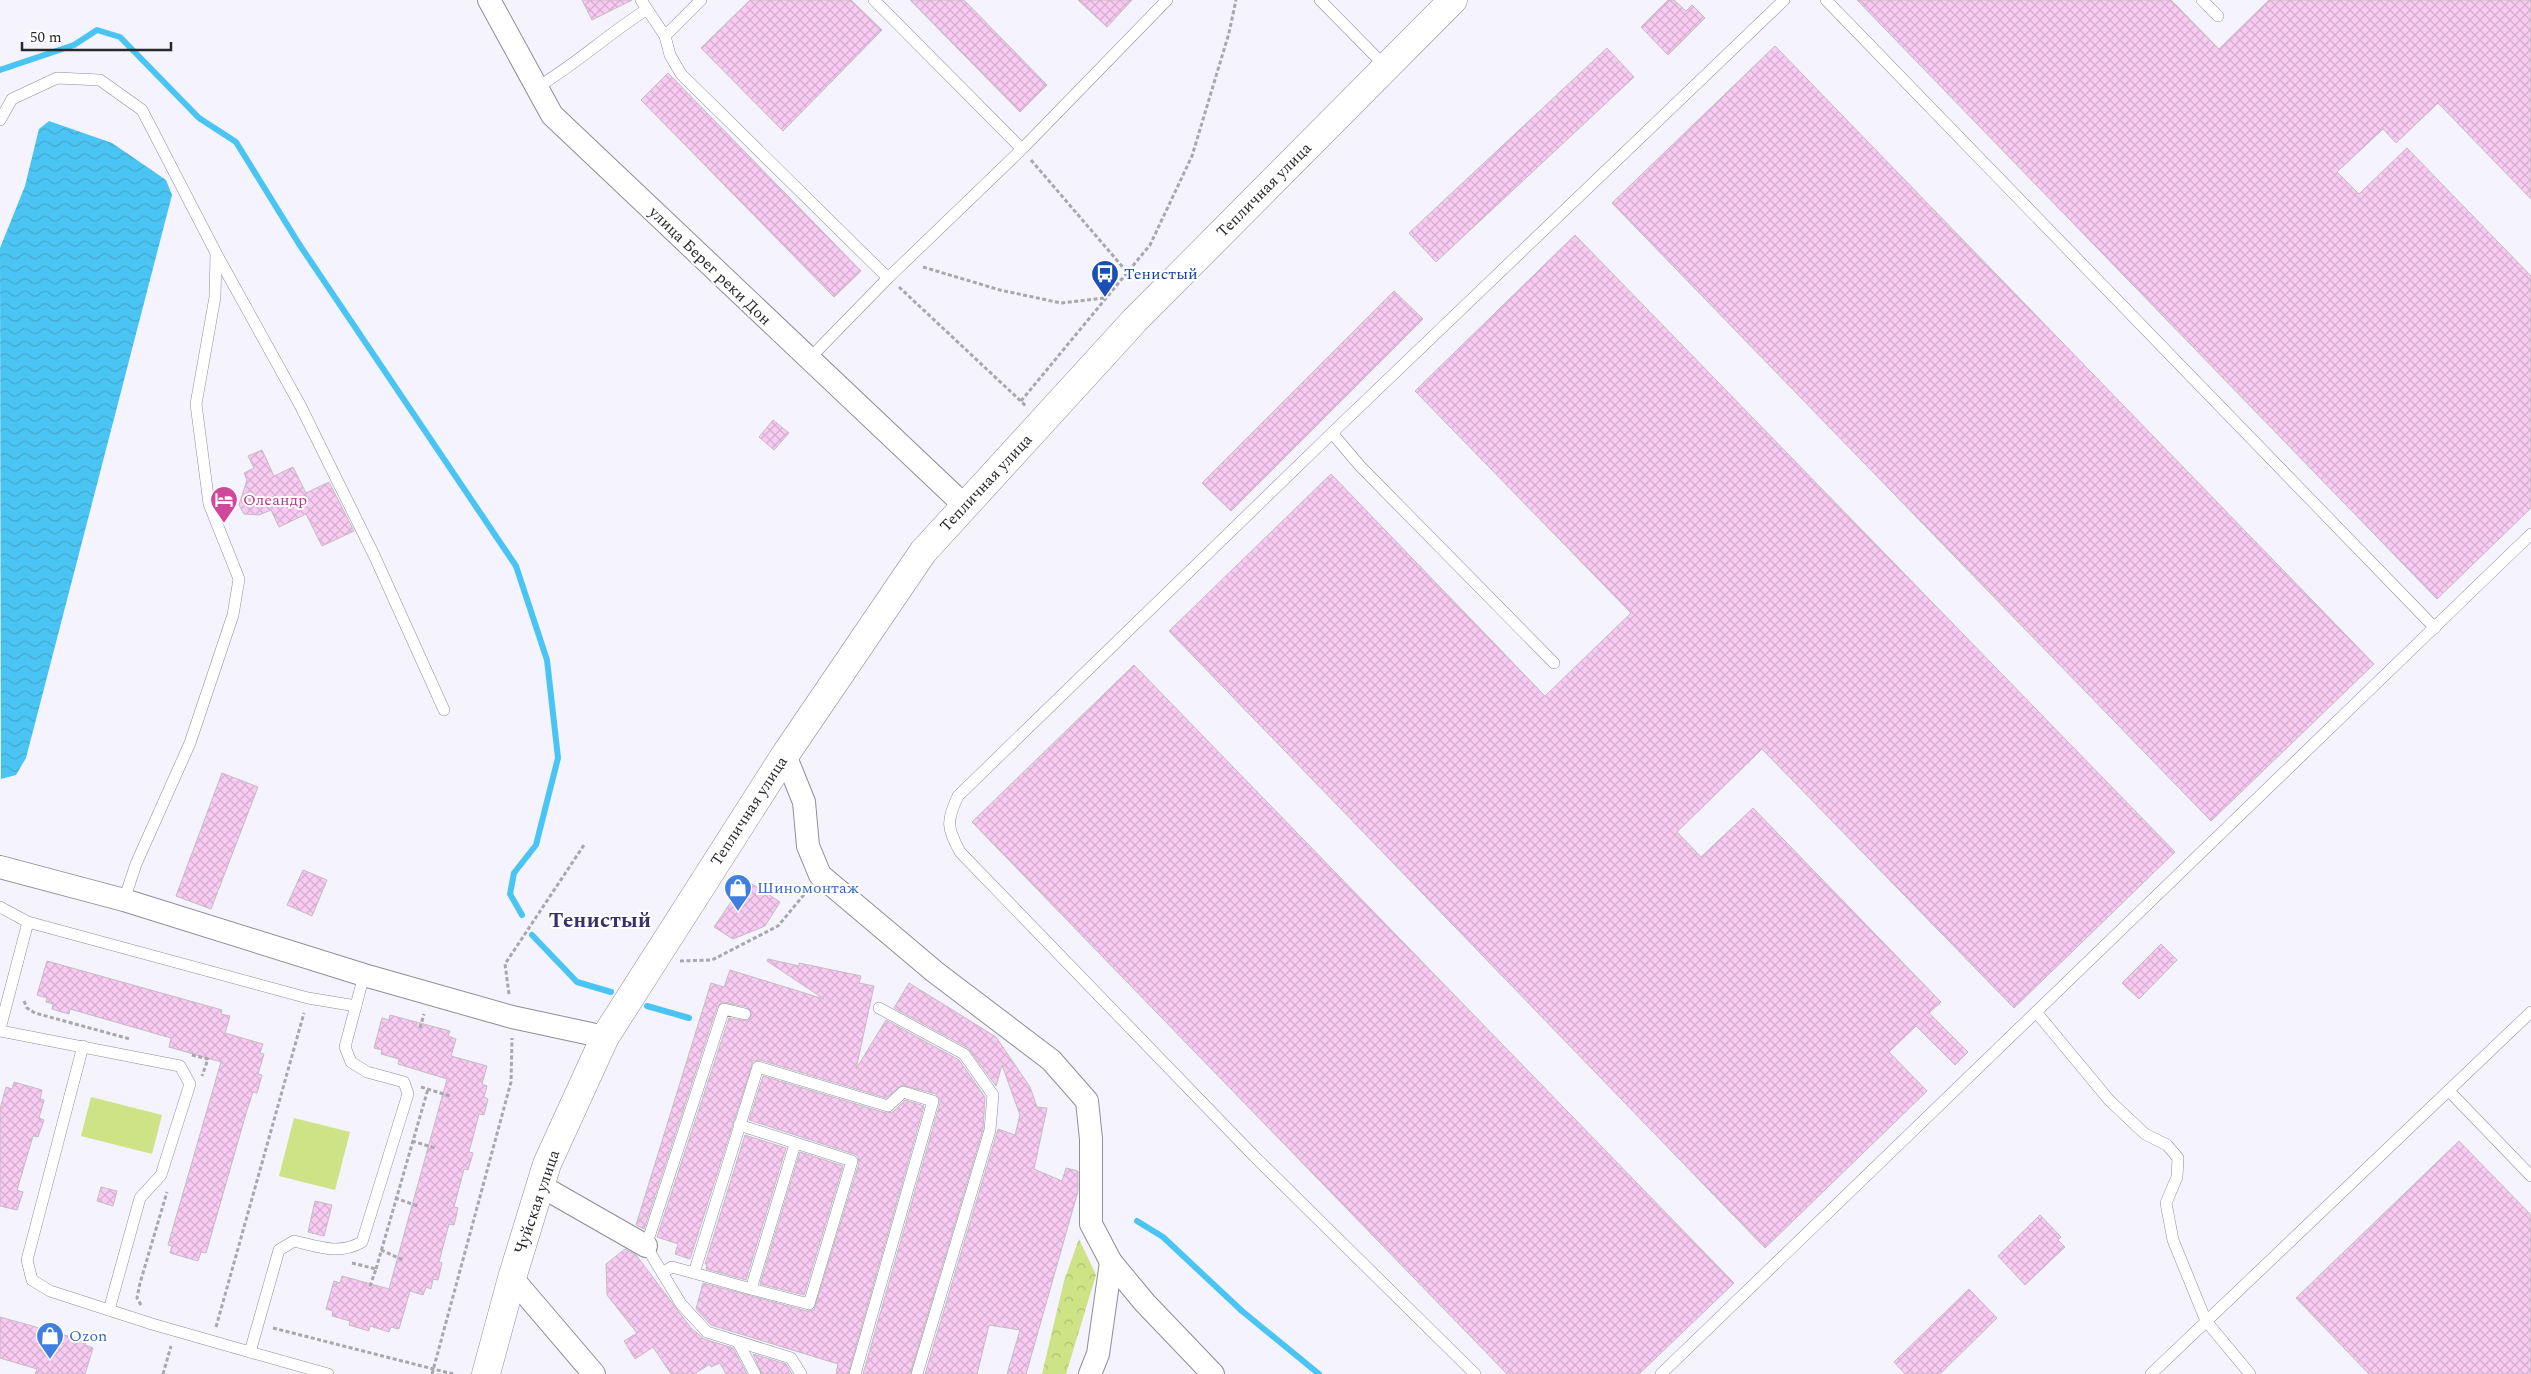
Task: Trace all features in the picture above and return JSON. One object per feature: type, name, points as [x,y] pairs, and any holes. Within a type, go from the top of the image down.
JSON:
[{"type":"street","name":"Тепличная улица","points":[[605,1037],[785,755],[923,552],[1135,320],[1453,0]]},
{"type":"street","name":"улица Берег реки Дон","points":[[487,1],[552,115],[808,360],[964,505]]},
{"type":"street","points":[[785,755],[804,802],[808,846],[820,875],[935,972],[1051,1060],[1087,1101],[1091,1139],[1091,1224],[1111,1262],[1145,1303],[1214,1374]]},
{"type":"street","points":[[0,867],[124,900],[364,974],[512,1017],[605,1037]]},
{"type":"street","name":"Чуйская улица","points":[[486,1374],[512,1278],[548,1164],[605,1037]]},
{"type":"street","points":[[541,1186],[646,1246]]},
{"type":"street","points":[[1090,1374],[1098,1354],[1111,1262]]},
{"type":"street","points":[[512,1278],[594,1374]]},
{"type":"lane","points":[[665,36],[701,0]]},
{"type":"lane","points":[[874,0],[1022,149]]},
{"type":"lane","points":[[808,360],[888,278],[1022,149],[1167,0]]},
{"type":"lane","points":[[1320,0],[1386,67]]},
{"type":"lane","points":[[1475,1374],[1248,1149],[960,852],[949,831],[950,813],[958,796],[1332,433],[1784,0]]},
{"type":"lane","points":[[1826,0],[2435,628]]},
{"type":"lane","points":[[2202,0],[2218,16]]},
{"type":"lane","points":[[536,88],[567,70],[627,22],[644,5],[665,36],[670,55],[681,74],[888,278]]},
{"type":"lane","points":[[0,120],[12,99],[57,78],[100,80],[142,110],[216,253],[300,406],[374,555],[444,710]]},
{"type":"lane","points":[[124,900],[136,864],[190,743],[233,615],[239,579],[209,504],[196,404],[215,296],[216,253]]},
{"type":"lane","points":[[1332,433],[1360,466],[1554,663]]},
{"type":"lane","points":[[1661,1374],[2531,534]]},
{"type":"lane","points":[[0,907],[28,922],[308,998],[356,1006]]},
{"type":"lane","points":[[28,922],[0,1030],[180,1066],[190,1084],[161,1175],[140,1198],[109,1310]]},
{"type":"lane","points":[[250,1352],[279,1250],[294,1241],[335,1251],[351,1248],[362,1242],[408,1094],[404,1082],[367,1072],[351,1062],[345,1047],[364,974]]},
{"type":"lane","points":[[879,1008],[964,1054],[993,1095],[990,1130],[917,1374]]},
{"type":"lane","points":[[744,1014],[724,1009],[646,1246],[681,1304],[707,1332],[791,1358],[801,1374]]},
{"type":"lane","points":[[2036,1012],[2109,1100],[2145,1134],[2166,1145],[2178,1158],[2177,1176],[2166,1203],[2173,1240],[2206,1321],[2250,1374]]},
{"type":"lane","points":[[2151,1374],[2531,1012]]},
{"type":"lane","points":[[83,1046],[26,1260],[32,1280],[50,1291],[175,1331],[328,1374]]},
{"type":"lane","points":[[694,1273],[758,1067],[888,1106],[903,1092],[933,1101],[855,1374]]},
{"type":"lane","points":[[2449,1091],[2531,1176]]},
{"type":"lane","points":[[662,1274],[672,1267],[809,1304],[852,1161],[739,1125]]},
{"type":"lane","points":[[751,1289],[796,1144]]},
{"type":"lane","points":[[738,1342],[755,1374]]},
{"type":"path","points":[[1021,401],[1150,245],[1192,156],[1229,33],[1236,0]]},
{"type":"path","points":[[1022,149],[1127,272]]},
{"type":"path","points":[[1042,422],[888,278],[918,265],[1000,290],[1061,303],[1105,298]]},
{"type":"path","points":[[432,1374],[511,1082],[512,1017],[505,964],[584,845]]},
{"type":"path","points":[[652,963],[712,960],[778,926],[820,875]]},
{"type":"path","points":[[212,1342],[308,998]]},
{"type":"path","points":[[23,999],[27,1008],[35,1013],[131,1039]]},
{"type":"path","points":[[188,1054],[208,1059],[202,1078]]},
{"type":"path","points":[[404,1082],[450,1096]]},
{"type":"path","points":[[370,1289],[428,1089]]},
{"type":"path","points":[[395,1136],[435,1148]]},
{"type":"path","points":[[149,1309],[142,1306],[137,1298],[168,1190]]},
{"type":"path","points":[[378,1193],[418,1206]]},
{"type":"path","points":[[362,1242],[403,1260]]},
{"type":"path","points":[[348,1262],[376,1269]]},
{"type":"path","points":[[258,1324],[453,1374]]},
{"type":"path","points":[[207,1326],[216,1328]]},
{"type":"path","points":[[163,1374],[175,1331]]},
{"type":"green space","points":[[91,1097],[162,1115],[152,1154],[81,1136]]},
{"type":"green space","points":[[294,1118],[350,1132],[335,1190],[279,1176]]},
{"type":"green space","points":[[1079,1239],[1096,1275],[1066,1374],[1042,1374],[1064,1281]]},
{"type":"water","points":[[49,121],[112,143],[166,180],[172,195],[26,758],[16,775],[1,779],[0,248],[25,186],[39,129]]},
{"type":"building","points":[[582,0],[632,0],[592,20]]},
{"type":"building","points":[[750,0],[851,0],[882,30],[783,131],[701,48]]},
{"type":"building","points":[[910,0],[964,0],[1047,85],[1020,112]]},
{"type":"building","points":[[1078,0],[1132,0],[1107,27]]},
{"type":"building","points":[[1668,0],[1674,0],[1686,11],[1692,5],[1705,18],[1668,55],[1641,27]]},
{"type":"building","points":[[1857,0],[2171,0],[2219,49],[2269,0],[2531,0],[2531,199],[2438,103],[2396,143],[2383,129],[2337,172],[2359,194],[2407,148],[2531,276],[2531,508],[2437,599]]},
{"type":"building","points":[[1775,46],[2374,664],[2211,821],[1612,203]]},
{"type":"building","points":[[1607,48],[1634,77],[1436,262],[1409,233]]},
{"type":"building","points":[[668,73],[861,271],[834,297],[641,100]]},
{"type":"building","points":[[1575,235],[2175,852],[2014,1008],[1762,749],[1677,832],[1701,857],[1753,808],[1941,1002],[1929,1013],[1968,1052],[1955,1065],[1916,1026],[1889,1052],[1927,1091],[1765,1248],[1169,631],[1331,474],[1545,696],[1631,613],[1415,391]]},
{"type":"building","points":[[1394,291],[1423,319],[1231,511],[1202,483]]},
{"type":"building","points":[[773,420],[789,433],[774,450],[759,437]]},
{"type":"building","points":[[262,450],[274,476],[293,467],[306,493],[329,482],[354,531],[322,546],[306,514],[279,527],[271,510],[259,515],[244,514],[239,505],[247,480],[244,473],[254,468],[248,456]]},
{"type":"building","points":[[1134,665],[1734,1283],[1639,1374],[1507,1374],[972,822]]},
{"type":"building","points":[[222,773],[258,787],[211,909],[176,896]]},
{"type":"building","points":[[303,870],[327,880],[312,916],[287,905]]},
{"type":"building","points":[[746,880],[780,902],[765,926],[733,939],[714,927]]},
{"type":"building","points":[[2161,944],[2177,960],[2139,999],[2122,983]]},
{"type":"building","points":[[768,959],[799,966],[799,963],[861,976],[859,983],[874,986],[856,1069],[886,1020],[959,1060],[985,1097],[983,1129],[910,1374],[863,1374],[940,1103],[940,1099],[936,1094],[902,1085],[886,1098],[760,1060],[753,1061],[690,1259],[675,1254],[678,1244],[657,1237],[729,1018],[747,1021],[752,1015],[747,1007],[722,1002],[717,1007],[644,1229],[636,1225],[711,983],[724,987],[730,970],[824,999],[767,961]]},
{"type":"building","points":[[47,961],[222,1010],[221,1014],[230,1016],[225,1033],[263,1044],[260,1053],[264,1054],[258,1074],[262,1075],[257,1093],[253,1092],[247,1110],[206,1253],[201,1252],[198,1261],[170,1253],[172,1246],[168,1245],[221,1062],[169,1047],[171,1038],[70,1009],[69,1014],[52,1009],[53,1004],[46,1002],[47,998],[37,995]]},
{"type":"building","points":[[909,983],[996,1037],[1030,1087],[1037,1107],[1047,1108],[1034,1169],[1062,1181],[1066,1168],[1078,1171],[1078,1191],[1026,1374],[1007,1374],[1020,1330],[989,1325],[977,1374],[925,1374],[998,1129],[1015,1135],[1020,1115],[1002,1065],[996,1086],[968,1048],[894,1008]]},
{"type":"building","points":[[390,1015],[450,1031],[448,1036],[456,1039],[451,1056],[487,1066],[482,1084],[487,1086],[484,1097],[488,1099],[484,1115],[479,1114],[469,1152],[473,1153],[468,1170],[464,1169],[454,1207],[458,1208],[454,1225],[449,1224],[439,1262],[442,1263],[438,1280],[433,1279],[431,1289],[426,1287],[423,1295],[410,1291],[399,1329],[391,1327],[389,1332],[370,1326],[369,1331],[349,1325],[350,1321],[332,1316],[333,1311],[326,1309],[334,1281],[340,1283],[342,1276],[389,1289],[447,1079],[398,1064],[399,1059],[381,1054],[382,1050],[374,1048],[382,1018],[389,1020]]},
{"type":"building","points":[[763,1076],[886,1113],[893,1112],[905,1100],[924,1106],[848,1374],[836,1374],[838,1364],[711,1325],[696,1309],[703,1283],[807,1311],[814,1310],[859,1163],[858,1156],[854,1154],[749,1120]]},
{"type":"building","points":[[14,1082],[42,1090],[40,1099],[44,1100],[39,1118],[44,1120],[38,1137],[33,1136],[17,1190],[23,1192],[17,1210],[0,1206],[0,1109],[6,1087],[12,1089]]},
{"type":"building","points":[[745,1135],[786,1148],[746,1280],[706,1269],[707,1265],[705,1264]]},
{"type":"building","points":[[2459,1141],[2531,1215],[2531,1374],[2369,1374],[2296,1298]]},
{"type":"building","points":[[800,1152],[843,1166],[804,1295],[760,1284]]},
{"type":"building","points":[[101,1187],[117,1191],[113,1206],[97,1201]]},
{"type":"building","points":[[315,1201],[332,1205],[324,1236],[308,1232]]},
{"type":"building","points":[[2040,1215],[2061,1237],[2058,1240],[2065,1247],[2025,1285],[1998,1256]]},
{"type":"building","points":[[625,1249],[636,1255],[691,1328],[704,1339],[733,1348],[747,1374],[726,1374],[720,1363],[711,1367],[710,1364],[694,1374],[671,1374],[653,1347],[635,1359],[624,1341],[637,1333],[607,1295],[606,1264]]},
{"type":"building","points":[[1969,1289],[1997,1318],[1940,1374],[1905,1374],[1894,1362]]},
{"type":"building","points":[[0,1317],[86,1341],[85,1345],[93,1348],[85,1374],[35,1374],[37,1369],[0,1358]]},
{"type":"building","points":[[753,1354],[786,1364],[792,1374],[762,1374]]},
{"type":"waterway","points":[[0,70],[74,45],[97,30],[120,37],[199,118],[236,142],[299,244],[516,566],[547,660],[558,758],[536,845],[514,873],[510,894],[522,915]]},
{"type":"waterway","points":[[532,935],[577,982],[611,992]]},
{"type":"waterway","points":[[647,1006],[689,1018]]},
{"type":"waterway","points":[[1137,1221],[1163,1237],[1242,1311],[1319,1374]]},
{"type":"place","name":"Тенистый","points":[[1105,298]]},
{"type":"place","name":"Олеандр","points":[[224,524]]},
{"type":"place","name":"Шиномонтаж","points":[[738,912]]},
{"type":"place","name":"Ozon","points":[[50,1360]]},
{"type":"district","name":"Тенистый","points":[[600,921]]}]
